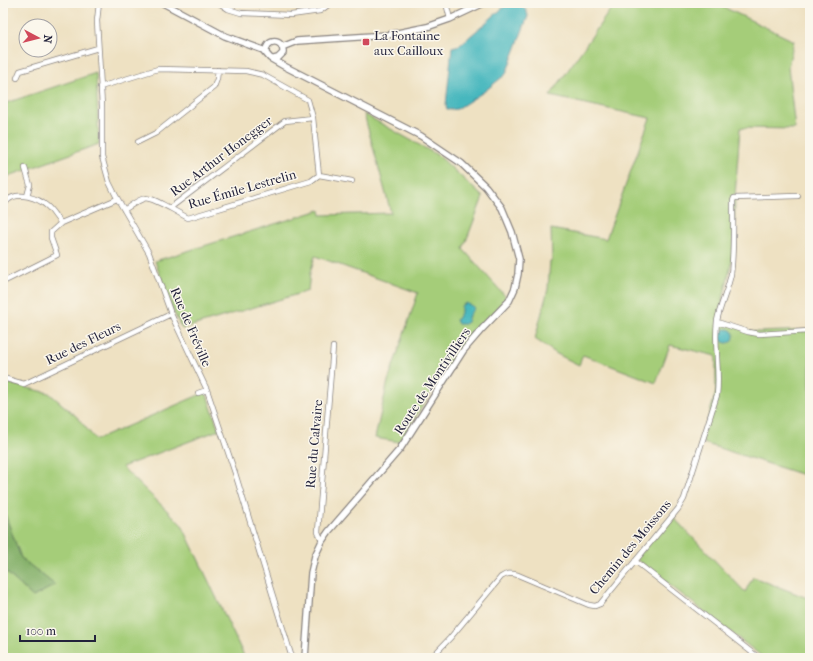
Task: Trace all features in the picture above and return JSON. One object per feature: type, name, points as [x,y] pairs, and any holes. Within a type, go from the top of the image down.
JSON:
[{"type":"street","name":"Rue de Fréville","points":[[99,3],[97,21],[102,157],[117,199],[141,238],[154,263],[171,314],[207,390],[235,473],[292,658]]},
{"type":"street","points":[[163,3],[210,28],[239,40],[259,48],[270,58],[278,58],[282,54],[282,47],[277,42],[260,44],[239,40]]},
{"type":"street","points":[[219,3],[228,9],[241,13],[291,15],[320,11],[331,3]]},
{"type":"street","points":[[446,3],[450,19]]},
{"type":"street","points":[[282,47],[292,42],[303,40],[388,34],[427,27],[450,19],[484,3]]},
{"type":"street","points":[[266,53],[268,44]]},
{"type":"street","points":[[16,78],[20,71],[98,48]]},
{"type":"street","name":"Route de Montivilliers","points":[[282,54],[285,62],[295,72]]},
{"type":"street","name":"Route de Montivilliers","points":[[274,59],[295,72],[421,136],[461,163],[486,187],[502,208],[512,232],[518,259],[518,274],[515,288],[509,301],[482,329],[464,351],[400,449],[322,541],[315,556],[311,573],[305,658]]},
{"type":"street","points":[[100,87],[158,69],[246,71],[263,75],[308,100],[313,118],[319,175],[352,181]]},
{"type":"street","points":[[138,142],[156,133],[214,87],[217,80],[218,70]]},
{"type":"street","name":"Rue Arthur Honegger","points":[[124,210],[142,198],[148,197],[170,208],[285,121],[313,118]]},
{"type":"street","points":[[25,168],[30,185],[27,196]]},
{"type":"street","name":"Rue Émile Lestrelin","points":[[170,208],[188,218],[311,181],[319,175]]},
{"type":"street","points":[[3,208],[8,200],[17,196],[27,196],[47,206],[60,224]]},
{"type":"street","name":"Chemin des Moissons","points":[[431,658],[505,574],[509,573],[518,575],[589,605],[595,606],[600,604],[678,509],[684,499],[718,385],[716,343],[720,308],[731,276],[734,198],[798,196]]},
{"type":"street","points":[[3,282],[57,255],[51,238],[51,232],[60,224],[117,199]]},
{"type":"street","name":"Rue des Fleurs","points":[[3,378],[24,384],[171,314]]},
{"type":"street","points":[[718,322],[759,334],[809,331]]},
{"type":"street","name":"Rue du Calvaire","points":[[322,541],[318,532],[333,347]]},
{"type":"street","points":[[198,393],[207,390]]},
{"type":"street","points":[[635,561],[759,658]]},
{"type":"green space","points":[[615,3],[715,3],[794,41],[788,67],[795,129],[740,128],[735,196],[734,251],[721,308],[720,320],[751,331],[759,332],[810,330],[810,477],[703,443],[702,438],[716,392],[716,356],[670,345],[656,383],[583,355],[579,365],[557,354],[535,339],[548,289],[550,261],[552,261],[551,229],[606,239],[650,118],[550,96]]},
{"type":"green space","points":[[96,73],[99,144],[3,178],[3,104]]},
{"type":"green space","points":[[364,114],[439,156],[483,197],[463,249],[507,298],[498,310],[462,346],[399,442],[375,438],[388,381],[418,293],[315,256],[310,273],[308,291],[182,329],[172,309],[155,261],[320,210],[321,215],[391,213]]},
{"type":"green space","points":[[3,382],[49,393],[77,417],[96,440],[206,392],[219,430],[122,467],[182,525],[245,658],[3,658],[3,569],[33,597],[54,585],[21,558],[3,509]]},
{"type":"green space","points":[[3,509],[21,558],[55,585],[33,597],[3,569]]},
{"type":"green space","points":[[672,516],[745,592],[753,577],[810,599],[810,658],[764,658],[635,558]]},
{"type":"water","points":[[514,3],[523,7],[528,16],[506,74],[485,91],[457,109],[447,110],[446,105],[452,47],[460,45],[505,6]]},
{"type":"water","points":[[466,303],[474,308],[469,315],[467,322],[464,324],[458,324],[456,320],[461,313],[461,306]]},
{"type":"water","points":[[724,329],[730,329],[734,333],[734,339],[730,343],[724,343],[720,339],[720,333]]},
{"type":"place","name":"La Fontaine aux Cailloux","points":[[366,42]]}]
